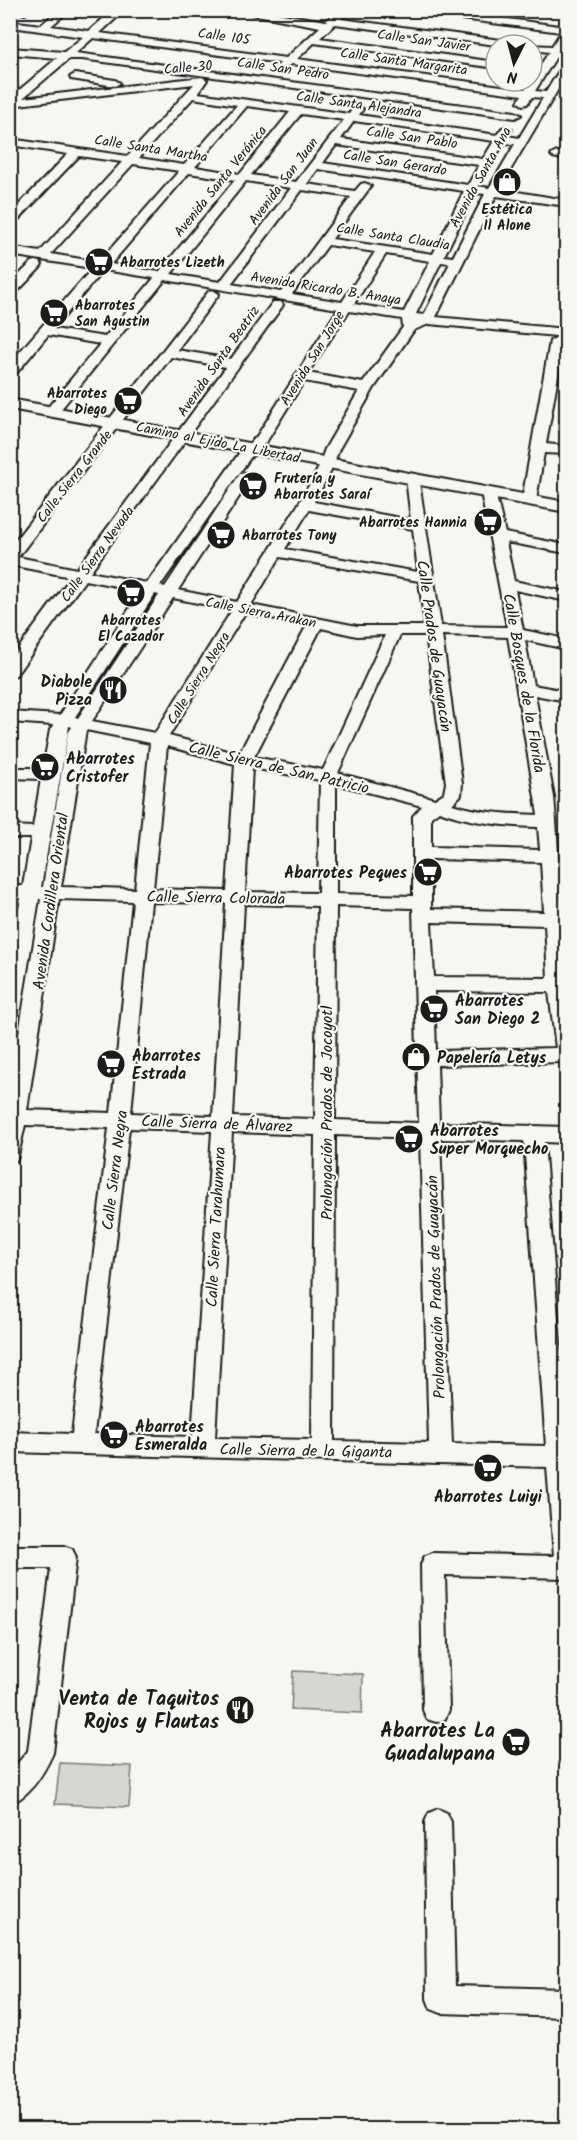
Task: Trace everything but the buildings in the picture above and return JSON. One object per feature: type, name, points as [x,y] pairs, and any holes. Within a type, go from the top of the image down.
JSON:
[{"type":"main road","name":"Camino al Ejido La Libertad","points":[[10,404],[184,436],[258,445],[327,462],[567,507]]},
{"type":"street","points":[[42,28],[65,10]]},
{"type":"street","points":[[11,103],[120,10]]},
{"type":"street","points":[[289,19],[299,10]]},
{"type":"street","points":[[242,78],[273,74],[345,10]]},
{"type":"street","points":[[415,10],[567,32]]},
{"type":"street","points":[[239,11],[289,19],[484,41]]},
{"type":"street","name":"Calle 105","points":[[12,24],[289,60]]},
{"type":"street","name":"Avenida Santa Ana","points":[[544,63],[556,50],[567,32]]},
{"type":"street","name":"Calle San Javier","points":[[312,40],[484,63]]},
{"type":"street","points":[[544,48],[556,50]]},
{"type":"street","name":"Calle San Pedro","points":[[10,51],[66,56],[207,77],[242,78],[515,115]]},
{"type":"street","points":[[10,292],[230,52]]},
{"type":"street","name":"Calle Santa Margarita","points":[[289,60],[484,87]]},
{"type":"street","name":"Avenida Santa Ana","points":[[428,320],[492,192],[567,68]]},
{"type":"street","points":[[75,77],[132,88]]},
{"type":"street","name":"Calle 30","points":[[11,103],[207,77]]},
{"type":"street","points":[[85,94],[97,80]]},
{"type":"street","name":"Avenida Santa Ana","points":[[327,462],[367,388],[409,322],[471,189],[530,93]]},
{"type":"street","name":"Calle Santa Margarita","points":[[530,93],[550,96]]},
{"type":"street","name":"Calle Santa Alejandra","points":[[191,95],[523,142]]},
{"type":"street","name":"Avenida San Juan","points":[[115,423],[369,95]]},
{"type":"street","points":[[10,372],[245,102]]},
{"type":"street","name":"Avenida Santa Verónica","points":[[52,411],[298,110]]},
{"type":"street","points":[[10,155],[17,143],[32,135]]},
{"type":"street","name":"Calle San Pablo","points":[[333,141],[487,163]]},
{"type":"street","name":"Calle Santa Martha","points":[[17,143],[358,195]]},
{"type":"street","points":[[10,220],[76,152]]},
{"type":"street","name":"Calle San Gerardo","points":[[314,165],[567,203]]},
{"type":"street","name":"Avenida Santa Beatriz","points":[[184,436],[373,174]]},
{"type":"street","points":[[541,191],[567,197]]},
{"type":"street","name":"Calle Santa Claudia","points":[[324,241],[457,261]]},
{"type":"street","name":"Avenida San Jorge","points":[[258,445],[300,376],[383,250]]},
{"type":"street","name":"Avenida Ricardo B. Anaya","points":[[10,251],[39,260],[409,322],[564,338]]},
{"type":"street","name":"Avenida Ricardo B. Anaya","points":[[10,260],[39,260]]},
{"type":"street","name":"Avenida Ricardo B. Anaya","points":[[409,322],[428,320],[564,338]]},
{"type":"street","points":[[45,331],[109,342]]},
{"type":"street","points":[[530,500],[539,448],[564,338]]},
{"type":"street","points":[[170,352],[234,364]]},
{"type":"street","points":[[300,376],[367,388]]},
{"type":"street","name":"Calle Sierra Grande","points":[[10,559],[115,423]]},
{"type":"street","name":"Calle Sierra Nevada","points":[[10,672],[184,436]]},
{"type":"street","name":"Avenida Cordillera Oriental","points":[[10,1015],[15,962],[31,893],[56,739],[63,720],[150,590],[258,445]]},
{"type":"street","name":"Avenida Cordillera Oriental","points":[[10,1154],[14,1118],[53,893],[74,742],[82,722],[167,594],[258,445]]},
{"type":"street","points":[[539,448],[567,450]]},
{"type":"street","name":"Calle Sierra Negra","points":[[82,1444],[120,1120],[159,738],[305,505],[327,462]]},
{"type":"street","name":"Calle Prados de Guayacán","points":[[413,478],[454,783],[452,795],[438,805]]},
{"type":"street","name":"Calle Bosques de la Florida","points":[[488,492],[516,633],[554,864],[553,919],[562,985],[566,1055]]},
{"type":"street","points":[[305,505],[418,526]]},
{"type":"street","points":[[498,536],[567,549]]},
{"type":"street","points":[[276,552],[426,578]]},
{"type":"street","name":"Calle Sierra Arakan","points":[[10,559],[167,594],[368,633],[486,630],[516,633],[567,644]]},
{"type":"street","points":[[507,584],[567,596]]},
{"type":"street","points":[[244,760],[316,623]]},
{"type":"street","points":[[328,776],[394,632]]},
{"type":"street","points":[[525,688],[567,696]]},
{"type":"street","name":"Calle Sierra de San Patricio","points":[[10,717],[82,722],[159,738],[244,760],[328,776],[486,819],[547,821]]},
{"type":"street","name":"Calle Sierra Tarahumara","points":[[203,1448],[244,760]]},
{"type":"street","points":[[10,773],[51,774]]},
{"type":"street","name":"Prolongación Prados de Jocoyotl","points":[[323,1450],[328,776]]},
{"type":"street","name":"Prolongación Prados de Guayacán","points":[[438,805],[428,809],[422,816],[422,908],[441,1454]]},
{"type":"street","points":[[10,832],[41,833]]},
{"type":"street","points":[[422,853],[554,864]]},
{"type":"street","name":"Calle Sierra Colorada","points":[[10,892],[328,898],[553,919]]},
{"type":"street","points":[[425,984],[562,985]]},
{"type":"street","points":[[428,1058],[566,1055]]},
{"type":"street","name":"Calle Sierra de Álvarez","points":[[14,1118],[567,1135]]},
{"type":"street","points":[[533,1134],[563,1457],[567,1556]]},
{"type":"street","name":"Calle Sierra de la Giganta","points":[[10,1442],[563,1457]]},
{"type":"street","points":[[10,1557],[64,1557],[40,1752],[33,1768],[10,1791]]},
{"type":"street","points":[[436,1710],[433,1564],[567,1567]]},
{"type":"street","points":[[438,1822],[441,1998],[567,2003]]},
{"type":"shaded area","points":[[293,1671],[363,1674],[362,1713],[291,1710]]},
{"type":"shaded area","points":[[60,1763],[132,1766],[129,1807],[55,1804]]},
{"type":"place","name":"Estética Il Alone","points":[[507,182]]},
{"type":"place","name":"Abarrotes Lizeth","points":[[99,262]]},
{"type":"place","name":"Abarrotes San Agustin","points":[[54,313]]},
{"type":"place","name":"Abarrotes Diego","points":[[128,401]]},
{"type":"place","name":"Frutería y Abarrotes Saraí","points":[[253,486]]},
{"type":"place","name":"Abarrotes Hannia","points":[[488,522]]},
{"type":"place","name":"Abarrotes Tony","points":[[221,535]]},
{"type":"place","name":"Abarrotes El Cazador","points":[[131,593]]},
{"type":"place","name":"Diabole Pizza","points":[[113,690]]},
{"type":"place","name":"Abarrotes Cristofer","points":[[45,767]]},
{"type":"place","name":"Abarrotes Peques","points":[[428,872]]},
{"type":"place","name":"Abarrotes San Diego 2","points":[[434,1009]]},
{"type":"place","name":"Papelería Letys","points":[[416,1057]]},
{"type":"place","name":"Abarrotes Estrada","points":[[111,1064]]},
{"type":"place","name":"Abarrotes Super Morquecho","points":[[409,1139]]},
{"type":"place","name":"Abarrotes Esmeralda","points":[[114,1435]]},
{"type":"place","name":"Abarrotes Luiyi","points":[[488,1468]]},
{"type":"place","name":"Venta de Taquitos Rojos y Flautas","points":[[240,1710]]},
{"type":"place","name":"Abarrotes La Guadalupana","points":[[516,1742]]}]
